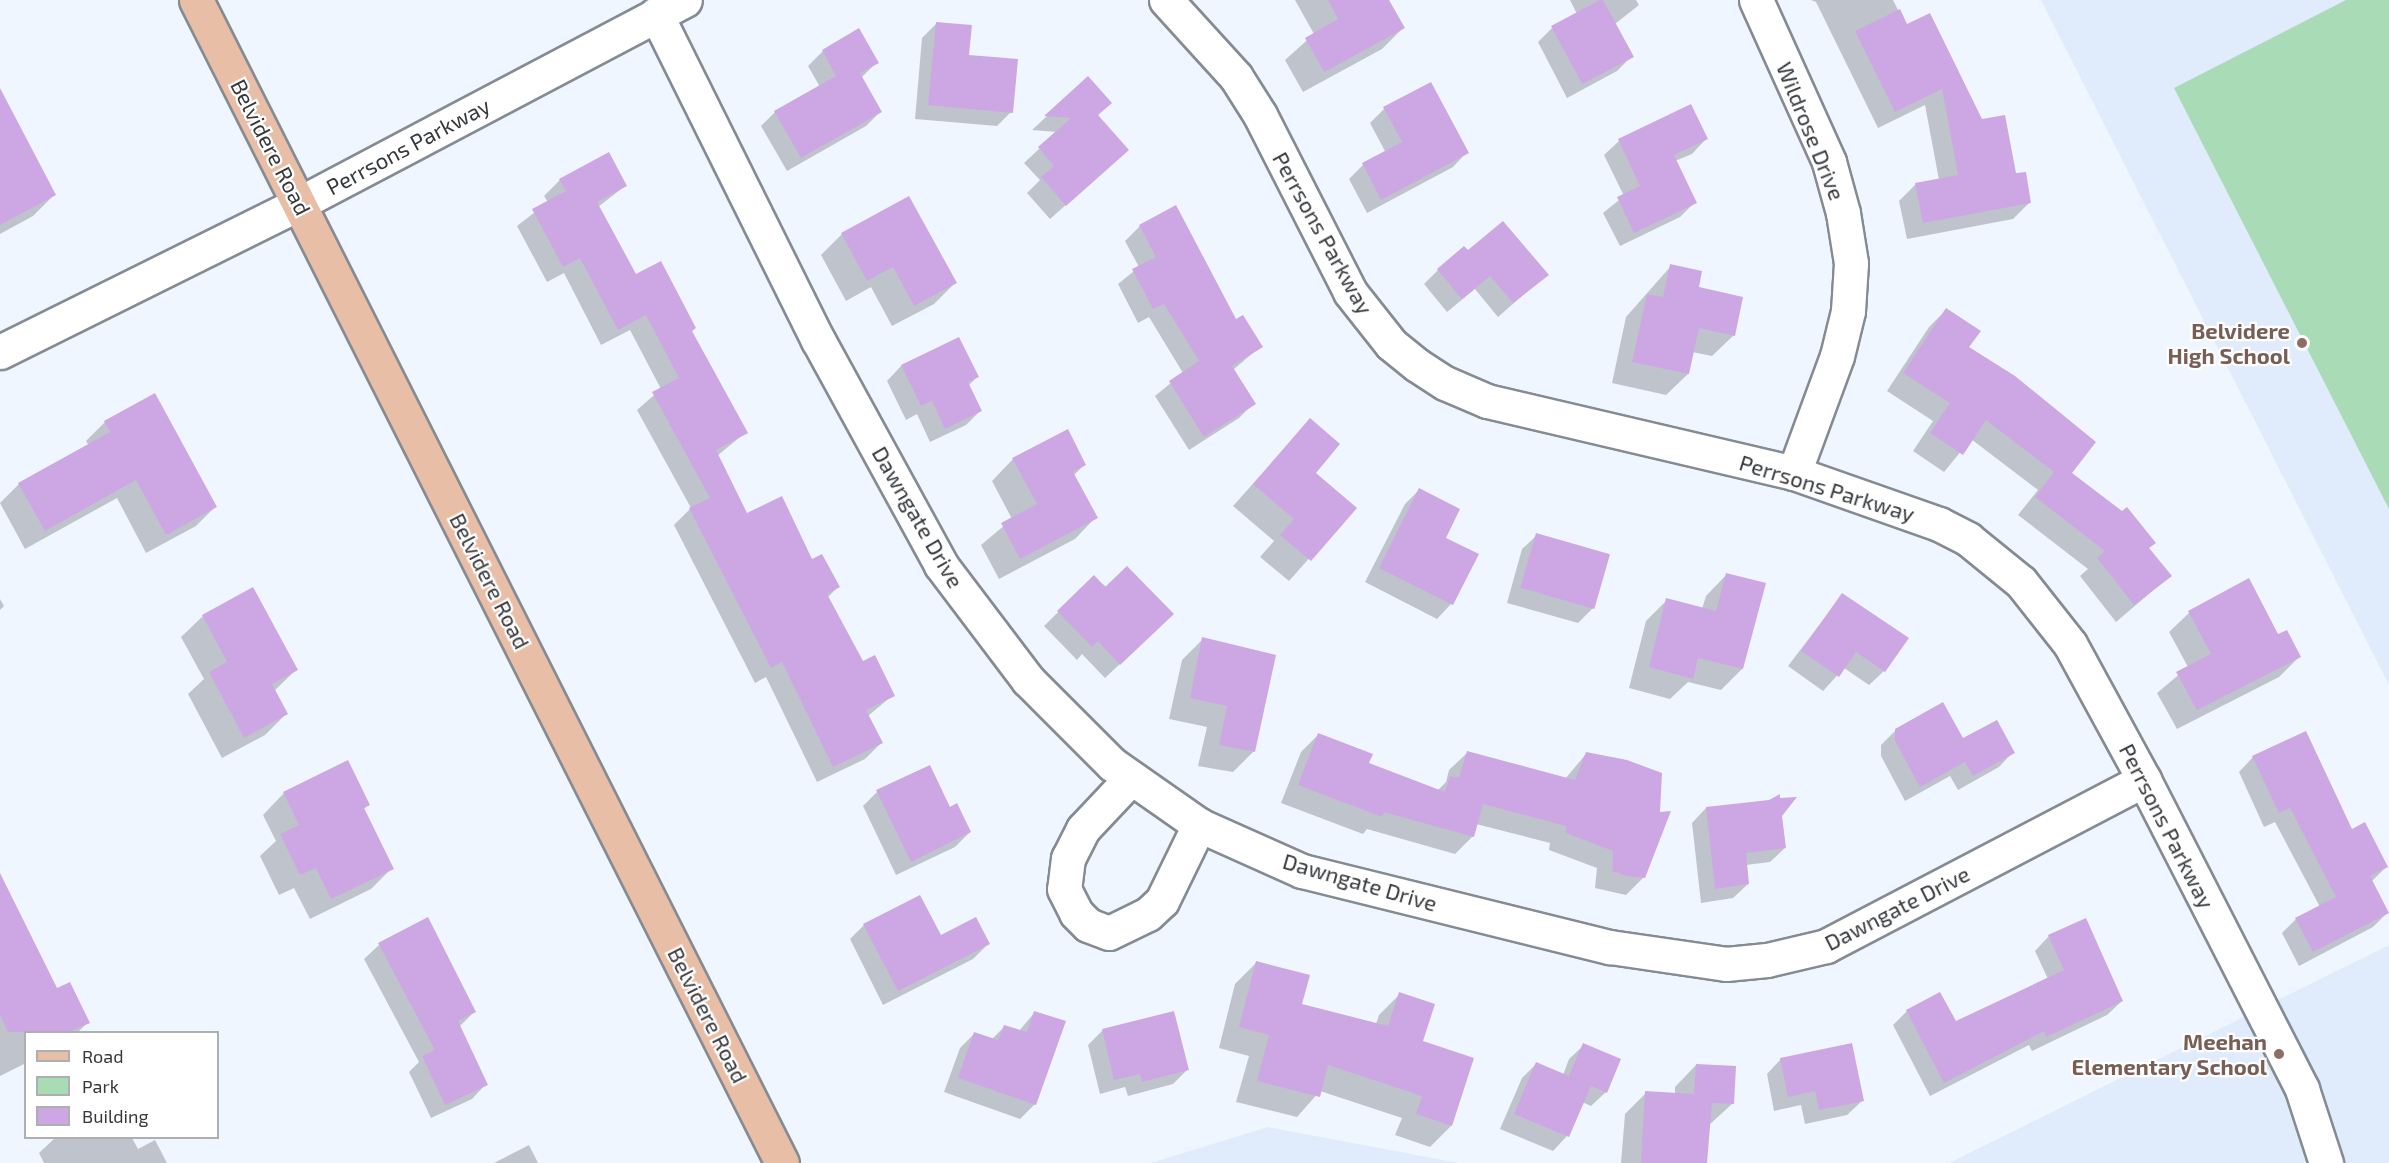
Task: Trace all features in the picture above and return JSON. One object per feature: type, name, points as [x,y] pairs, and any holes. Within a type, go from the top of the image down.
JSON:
[{"type":"main road","name":"Belvidere Road","points":[[196,0],[782,1163]]},
{"type":"street","name":"Perrsons Parkway","points":[[1166,0],[1207,40],[1236,77],[1260,115],[1350,292],[1391,344],[1417,365],[1445,383],[1487,401],[1794,473],[1939,524],[1968,539],[2021,582],[2070,644],[2144,780],[2302,1089],[2326,1163]]},
{"type":"street","name":"Wildrose Drive","points":[[1756,0],[1828,162],[1844,213],[1851,263],[1848,311],[1837,356],[1794,473]]},
{"type":"street","name":"Perrsons Parkway","points":[[0,352],[300,203],[676,4]]},
{"type":"street","name":"Dawngate Drive","points":[[676,4],[818,340],[941,565],[1028,680],[1131,778],[1199,825],[1302,871],[1610,947],[1726,964],[1767,960],[1826,946],[2144,780]]},
{"type":"street","points":[[1131,778],[1083,828],[1068,858],[1064,889],[1076,913],[1088,925],[1109,933],[1148,914],[1162,901],[1199,825]]},
{"type":"shaded area","name":"Belvidere High School","points":[[2041,0],[2389,0],[2389,685]]},
{"type":"shaded area","name":"Meehan Elementary School","points":[[2389,945],[2389,1163],[1949,1163]]},
{"type":"shaded area","points":[[1268,1127],[1459,1163],[1151,1163]]},
{"type":"green space","points":[[2346,0],[2389,0],[2389,509],[2174,88]]},
{"type":"building","points":[[1328,0],[1389,0],[1405,28],[1324,72],[1305,38],[1338,19]]},
{"type":"building","points":[[1603,0],[1634,57],[1582,84],[1551,26]]},
{"type":"building","points":[[1900,9],[1907,24],[1930,13],[1982,119],[2005,115],[2016,173],[2026,172],[2031,203],[1923,223],[1915,183],[1958,175],[1942,89],[1895,112],[1855,31]]},
{"type":"building","points":[[936,22],[972,25],[969,55],[1018,59],[1013,113],[928,105]]},
{"type":"building","points":[[859,28],[879,63],[860,73],[882,112],[801,158],[774,111],[836,76],[822,50]]},
{"type":"building","points":[[1088,76],[1112,103],[1098,115],[1129,150],[1066,206],[1041,177],[1054,166],[1038,147],[1071,118],[1044,116]]},
{"type":"building","points":[[1431,82],[1469,153],[1381,200],[1362,163],[1402,142],[1383,107]]},
{"type":"building","points":[[0,88],[56,195],[0,225]]},
{"type":"building","points":[[1691,104],[1708,139],[1674,155],[1697,203],[1634,233],[1617,197],[1640,186],[1618,139]]},
{"type":"building","points":[[609,152],[627,186],[597,202],[636,274],[661,261],[696,328],[692,331],[748,433],[716,450],[747,513],[782,496],[812,559],[822,554],[840,587],[827,594],[863,661],[875,655],[895,696],[866,710],[883,743],[833,767],[782,662],[771,668],[689,508],[710,498],[652,392],[679,378],[646,315],[618,330],[580,258],[563,267],[532,209],[566,191],[559,179]]},
{"type":"building","points":[[909,196],[957,283],[914,306],[893,267],[867,281],[841,233]]},
{"type":"building","points":[[1176,205],[1236,319],[1243,315],[1263,347],[1232,366],[1256,404],[1204,437],[1169,381],[1199,361],[1164,304],[1153,309],[1132,269],[1156,257],[1139,225]]},
{"type":"building","points":[[1503,221],[1549,275],[1513,303],[1490,276],[1462,299],[1437,269],[1464,246],[1468,250]]},
{"type":"building","points":[[1670,264],[1702,271],[1699,287],[1743,297],[1735,336],[1699,328],[1689,374],[1632,362],[1647,294],[1663,297]]},
{"type":"building","points":[[1946,308],[1981,331],[1969,347],[2015,376],[2096,442],[2072,473],[2122,511],[2127,507],[2156,543],[2149,548],[2172,576],[2134,605],[2097,558],[2105,551],[2035,497],[2054,472],[1986,420],[1963,455],[1930,433],[1950,403],[1903,373]]},
{"type":"building","points":[[959,337],[979,377],[968,382],[982,411],[945,429],[932,401],[921,406],[901,365]]},
{"type":"building","points":[[155,393],[217,507],[166,535],[136,480],[45,531],[18,483],[110,432],[104,421]]},
{"type":"building","points":[[1310,418],[1340,444],[1316,473],[1357,508],[1311,561],[1280,535],[1294,519],[1253,484]]},
{"type":"building","points":[[1068,429],[1086,465],[1073,472],[1098,518],[1020,559],[1001,523],[1037,504],[1012,458]]},
{"type":"building","points":[[1419,488],[1460,509],[1446,538],[1479,554],[1453,605],[1379,568]]},
{"type":"building","points":[[1536,533],[1610,554],[1594,609],[1520,588]]},
{"type":"building","points":[[1127,566],[1174,614],[1120,665],[1098,641],[1092,647],[1057,611],[1094,575],[1105,587]]},
{"type":"building","points":[[1726,573],[1766,583],[1743,669],[1698,658],[1693,679],[1649,667],[1666,598],[1716,611]]},
{"type":"building","points":[[2249,578],[2278,634],[2287,630],[2301,657],[2197,710],[2176,672],[2211,654],[2188,611]]},
{"type":"building","points":[[253,587],[298,670],[272,684],[288,714],[244,738],[209,672],[227,662],[202,615]]},
{"type":"building","points":[[1842,593],[1909,638],[1885,672],[1856,652],[1839,677],[1801,651]]},
{"type":"building","points":[[1202,637],[1276,655],[1255,752],[1219,745],[1227,706],[1190,698]]},
{"type":"building","points":[[1943,702],[1963,738],[1997,720],[2015,753],[1973,776],[1965,762],[1920,787],[1895,741],[1895,729]]},
{"type":"building","points":[[2306,731],[2352,829],[2365,822],[2388,867],[2370,876],[2389,913],[2313,952],[2295,918],[2336,897],[2290,808],[2279,813],[2252,756]]},
{"type":"building","points":[[1318,733],[1373,754],[1369,763],[1445,792],[1450,776],[1459,778],[1467,751],[1575,780],[1586,752],[1627,760],[1662,773],[1660,812],[1671,811],[1645,878],[1627,876],[1612,871],[1613,851],[1566,833],[1566,826],[1483,804],[1474,837],[1384,812],[1382,817],[1298,785]]},
{"type":"building","points":[[348,760],[370,805],[364,808],[394,869],[331,899],[316,868],[300,875],[280,834],[299,825],[283,792]]},
{"type":"building","points":[[930,765],[950,807],[957,803],[971,832],[911,862],[876,790]]},
{"type":"building","points":[[1780,794],[1780,798],[1797,797],[1782,816],[1786,848],[1746,853],[1749,884],[1715,889],[1706,807],[1769,800]]},
{"type":"building","points":[[0,873],[57,988],[70,982],[90,1023],[71,1031],[8,1032],[0,1015]]},
{"type":"building","points":[[920,895],[941,935],[976,917],[990,944],[898,991],[863,924]]},
{"type":"building","points":[[428,917],[476,1012],[458,1021],[488,1085],[445,1105],[422,1056],[435,1050],[378,943]]},
{"type":"building","points":[[2086,918],[2123,1001],[2046,1037],[2044,1031],[1944,1083],[1906,1010],[1940,992],[1956,1021],[2064,970],[2048,935]]},
{"type":"building","points":[[1256,961],[1310,975],[1302,1004],[1388,1026],[1399,992],[1435,1004],[1423,1041],[1474,1058],[1452,1126],[1416,1114],[1422,1096],[1328,1065],[1320,1097],[1257,1081],[1269,1035],[1239,1027]]},
{"type":"building","points":[[1034,1011],[1066,1021],[1036,1105],[958,1078],[974,1032],[998,1040],[1004,1025],[1027,1032]]},
{"type":"building","points":[[1174,1011],[1189,1070],[1142,1082],[1140,1074],[1114,1080],[1102,1029]]},
{"type":"building","points":[[1583,1043],[1621,1059],[1607,1093],[1591,1086],[1569,1137],[1514,1114],[1536,1062],[1569,1076]]},
{"type":"building","points":[[1852,1043],[1864,1101],[1819,1110],[1815,1091],[1788,1097],[1780,1058]]},
{"type":"building","points":[[1696,1064],[1736,1066],[1734,1104],[1712,1103],[1707,1163],[1641,1163],[1645,1091],[1694,1094]]},
{"type":"place","name":"Belvidere High School","points":[[2302,343]]},
{"type":"place","name":"Meehan Elementary School","points":[[2279,1054]]}]
